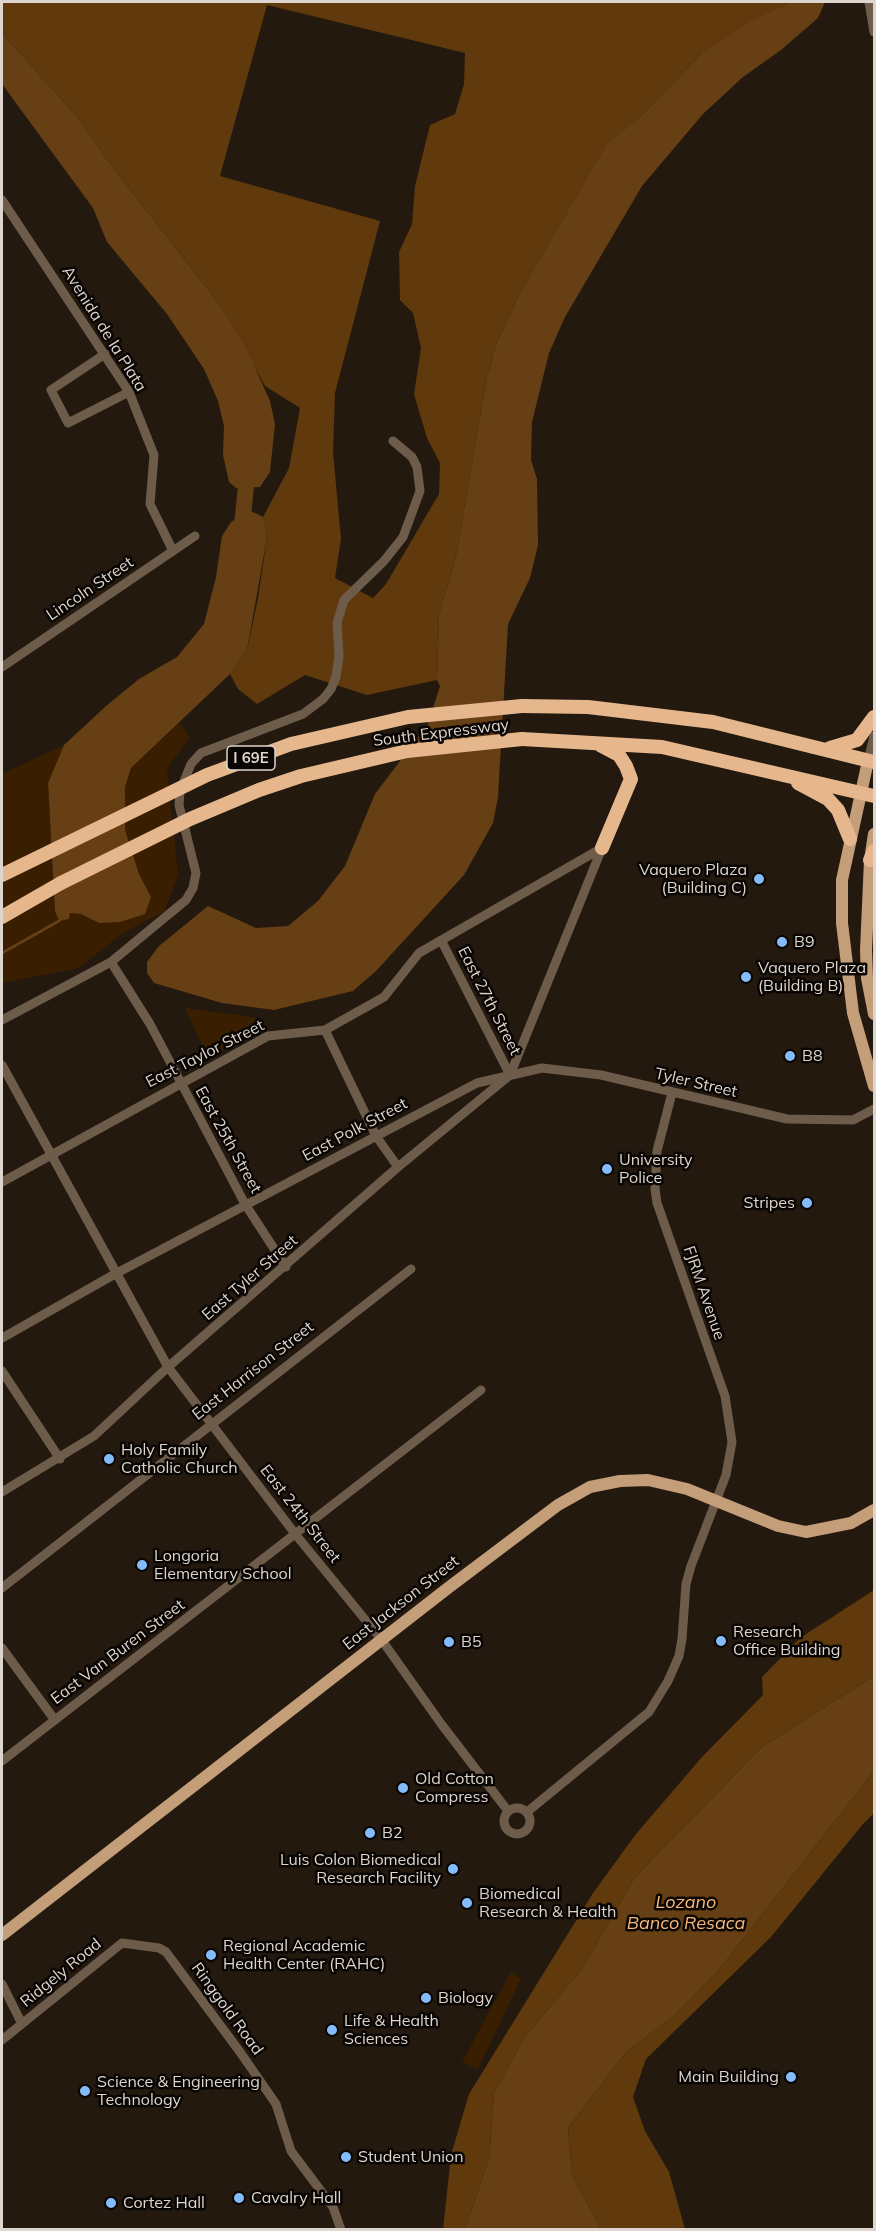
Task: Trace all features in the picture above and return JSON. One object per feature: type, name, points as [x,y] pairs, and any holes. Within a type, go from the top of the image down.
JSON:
[{"type":"highway","name":"South Expressway","points":[[2,875],[207,775],[291,744],[346,729],[408,717],[522,706],[588,707],[693,719],[766,733],[872,761]]},
{"type":"highway","points":[[825,749],[857,740],[874,717]]},
{"type":"highway","name":"South Expressway","points":[[2,915],[190,819],[259,790],[302,776],[407,750],[522,739],[662,747],[868,794]]},
{"type":"highway","points":[[596,742],[619,755],[631,779],[602,848]]},
{"type":"highway","points":[[781,773],[828,799],[842,817],[850,839]]},
{"type":"main road","points":[[872,761],[868,794],[850,839],[842,880],[844,951],[853,1013],[874,1086]]},
{"type":"main road","points":[[874,834],[866,950],[867,978],[874,1014]]},
{"type":"main road","name":"East Jackson Street","points":[[2,1935],[381,1639],[558,1505],[590,1487],[648,1480],[687,1489],[778,1526],[806,1532],[851,1523],[874,1510]]},
{"type":"street","points":[[869,2],[874,32]]},
{"type":"street","name":"Avenida de la Plata","points":[[2,200],[129,392],[154,455],[150,504],[173,551]]},
{"type":"street","points":[[105,354],[51,390],[68,423],[129,392]]},
{"type":"street","points":[[2,1020],[111,962],[175,911],[193,888],[196,873],[194,859],[179,805],[182,784],[191,764],[201,753],[303,714],[324,699],[331,689],[336,677],[339,657],[337,623],[344,600],[384,561],[403,537],[420,491],[420,479],[412,457],[393,441]]},
{"type":"street","name":"Lincoln Street","points":[[2,667],[195,536]]},
{"type":"street","points":[[872,761],[874,736]]},
{"type":"street","points":[[510,1075],[602,848]]},
{"type":"street","name":"East Taylor Street","points":[[2,1182],[268,1036],[325,1030],[384,997],[419,953],[602,848]]},
{"type":"street","name":"East 27th Street","points":[[441,940],[510,1075]]},
{"type":"street","name":"East 25th Street","points":[[111,962],[150,1024],[245,1204],[286,1267]]},
{"type":"street","points":[[325,1030],[376,1137],[398,1167]]},
{"type":"street","name":"East 24th Street","points":[[2,1065],[168,1367],[296,1534],[381,1639],[442,1725],[508,1811]]},
{"type":"street","name":"Tyler Street","points":[[510,1075],[542,1068],[601,1075],[787,1119],[853,1120],[874,1109]]},
{"type":"street","name":"East Polk Street","points":[[2,1338],[245,1204],[477,1083],[510,1075]]},
{"type":"street","name":"East Tyler Street","points":[[2,1492],[60,1459],[94,1436],[168,1367],[286,1267],[398,1167],[510,1075]]},
{"type":"street","name":"FJRM Avenue","points":[[527,1812],[649,1712],[668,1681],[679,1656],[686,1584],[726,1475],[732,1442],[725,1396],[657,1203],[655,1189],[657,1151],[672,1093]]},
{"type":"street","name":"East Harrison Street","points":[[2,1588],[411,1269]]},
{"type":"street","points":[[2,1371],[60,1459]]},
{"type":"street","name":"East Van Buren Street","points":[[2,1761],[480,1390]]},
{"type":"street","points":[[2,1648],[54,1719]]},
{"type":"street","points":[[518,1808],[527,1812],[530,1824],[526,1831],[518,1834],[510,1833],[505,1826],[504,1818],[508,1811],[518,1808]]},
{"type":"street","name":"Ridgely Road","points":[[2,2040],[122,1943],[144,1944]]},
{"type":"street","name":"Ringgold Road","points":[[144,1944],[166,1952],[246,2060],[276,2104],[291,2151],[333,2207],[341,2229]]},
{"type":"street","points":[[2,1984],[22,2024]]},
{"type":"shaded area","points":[[2,2],[792,2],[702,53],[638,119],[609,143],[519,295],[496,345],[487,377],[455,561],[439,614],[437,680],[367,695],[305,675],[257,704],[238,689],[230,674],[247,650],[267,538],[263,517],[289,468],[300,408],[265,386],[220,305],[111,165],[79,119],[2,33]],"holes":[[[267,5],[465,53],[464,84],[455,114],[430,125],[415,186],[412,224],[399,252],[400,300],[413,313],[421,348],[414,394],[427,438],[440,463],[439,494],[386,584],[373,598],[335,578],[341,539],[333,452],[335,393],[380,221],[220,176]]]},
{"type":"shaded area","points":[[179,723],[190,737],[167,769],[178,874],[165,911],[123,933],[79,968],[2,983],[2,774],[64,745],[48,783],[55,911],[59,921],[70,913],[81,914],[99,923],[151,897],[139,874],[125,830],[125,787],[131,768]]},
{"type":"shaded area","points":[[185,1008],[258,1018],[261,1026],[219,1051],[204,1049]]},
{"type":"shaded area","points":[[874,1590],[874,1676],[762,1747],[635,1877],[582,1969],[524,2038],[494,2093],[489,2159],[465,2229],[443,2230],[451,2155],[469,2094],[593,1893],[636,1834],[702,1757],[763,1695],[762,1677],[800,1638]]},
{"type":"shaded area","points":[[874,1771],[874,1813],[771,1937],[646,2059],[633,2097],[645,2131],[669,2172],[685,2229],[601,2229],[572,2175],[568,2128],[626,2052],[674,2016],[718,1971]]},
{"type":"shaded area","points":[[511,1972],[521,1979],[478,2069],[462,2062]]},
{"type":"water","points":[[792,2],[825,2],[818,18],[781,50],[743,77],[703,114],[642,186],[565,317],[549,353],[532,422],[531,460],[537,479],[538,545],[530,578],[508,624],[498,797],[493,823],[464,875],[376,971],[353,991],[274,1010],[222,1003],[154,983],[147,973],[147,962],[159,946],[208,906],[256,928],[288,926],[318,901],[345,866],[375,794],[428,724],[440,686],[437,680],[439,614],[455,561],[487,377],[496,345],[519,295],[608,143],[638,119],[702,53],[749,22]]},
{"type":"water","points":[[2,33],[79,119],[111,165],[220,305],[247,350],[270,401],[275,424],[270,472],[260,487],[236,488],[229,482],[223,455],[224,426],[218,401],[204,369],[167,314],[107,242],[93,208],[2,84]]},
{"type":"water","points":[[251,511],[263,517],[267,538],[247,650],[230,674],[131,768],[125,787],[125,830],[139,874],[151,897],[145,914],[120,922],[99,923],[81,914],[70,913],[69,919],[59,921],[55,911],[48,783],[64,745],[139,679],[177,657],[204,624],[216,577],[222,536],[231,522]]},
{"type":"water","name":"Lozano Banco Resaca","points":[[874,1676],[874,1771],[718,1971],[674,2016],[626,2052],[568,2128],[572,2175],[601,2229],[465,2229],[489,2159],[494,2093],[524,2038],[582,1969],[635,1877],[762,1747]]},
{"type":"waterway","points":[[241,534],[248,467]]},
{"type":"waterway","points":[[2,953],[59,921]]},
{"type":"place","name":"Vaquero Plaza (Building C)","points":[[759,879]]},
{"type":"place","name":"B9","points":[[782,942]]},
{"type":"place","name":"Vaquero Plaza (Building B)","points":[[746,977]]},
{"type":"place","name":"B8","points":[[790,1056]]},
{"type":"place","name":"University Police","points":[[607,1169]]},
{"type":"place","name":"Stripes","points":[[807,1203]]},
{"type":"place","name":"Holy Family Catholic Church","points":[[109,1459]]},
{"type":"place","name":"Longoria Elementary School","points":[[142,1565]]},
{"type":"place","name":"Research Office Building","points":[[721,1641]]},
{"type":"place","name":"B5","points":[[449,1642]]},
{"type":"place","name":"Old Cotton Compress","points":[[403,1788]]},
{"type":"place","name":"B2","points":[[370,1833]]},
{"type":"place","name":"Luis Colon Biomedical Research Facility","points":[[453,1869]]},
{"type":"place","name":"Biomedical Research & Health","points":[[467,1903]]},
{"type":"place","name":"Regional Academic Health Center (RAHC)","points":[[211,1955]]},
{"type":"place","name":"Biology","points":[[426,1998]]},
{"type":"place","name":"Life & Health Sciences","points":[[332,2030]]},
{"type":"place","name":"Main Building","points":[[791,2077]]},
{"type":"place","name":"Science & Engineering Technology","points":[[85,2091]]},
{"type":"place","name":"Student Union","points":[[346,2157]]},
{"type":"place","name":"Cavalry Hall","points":[[239,2198]]},
{"type":"place","name":"Cortez Hall","points":[[111,2203]]}]
